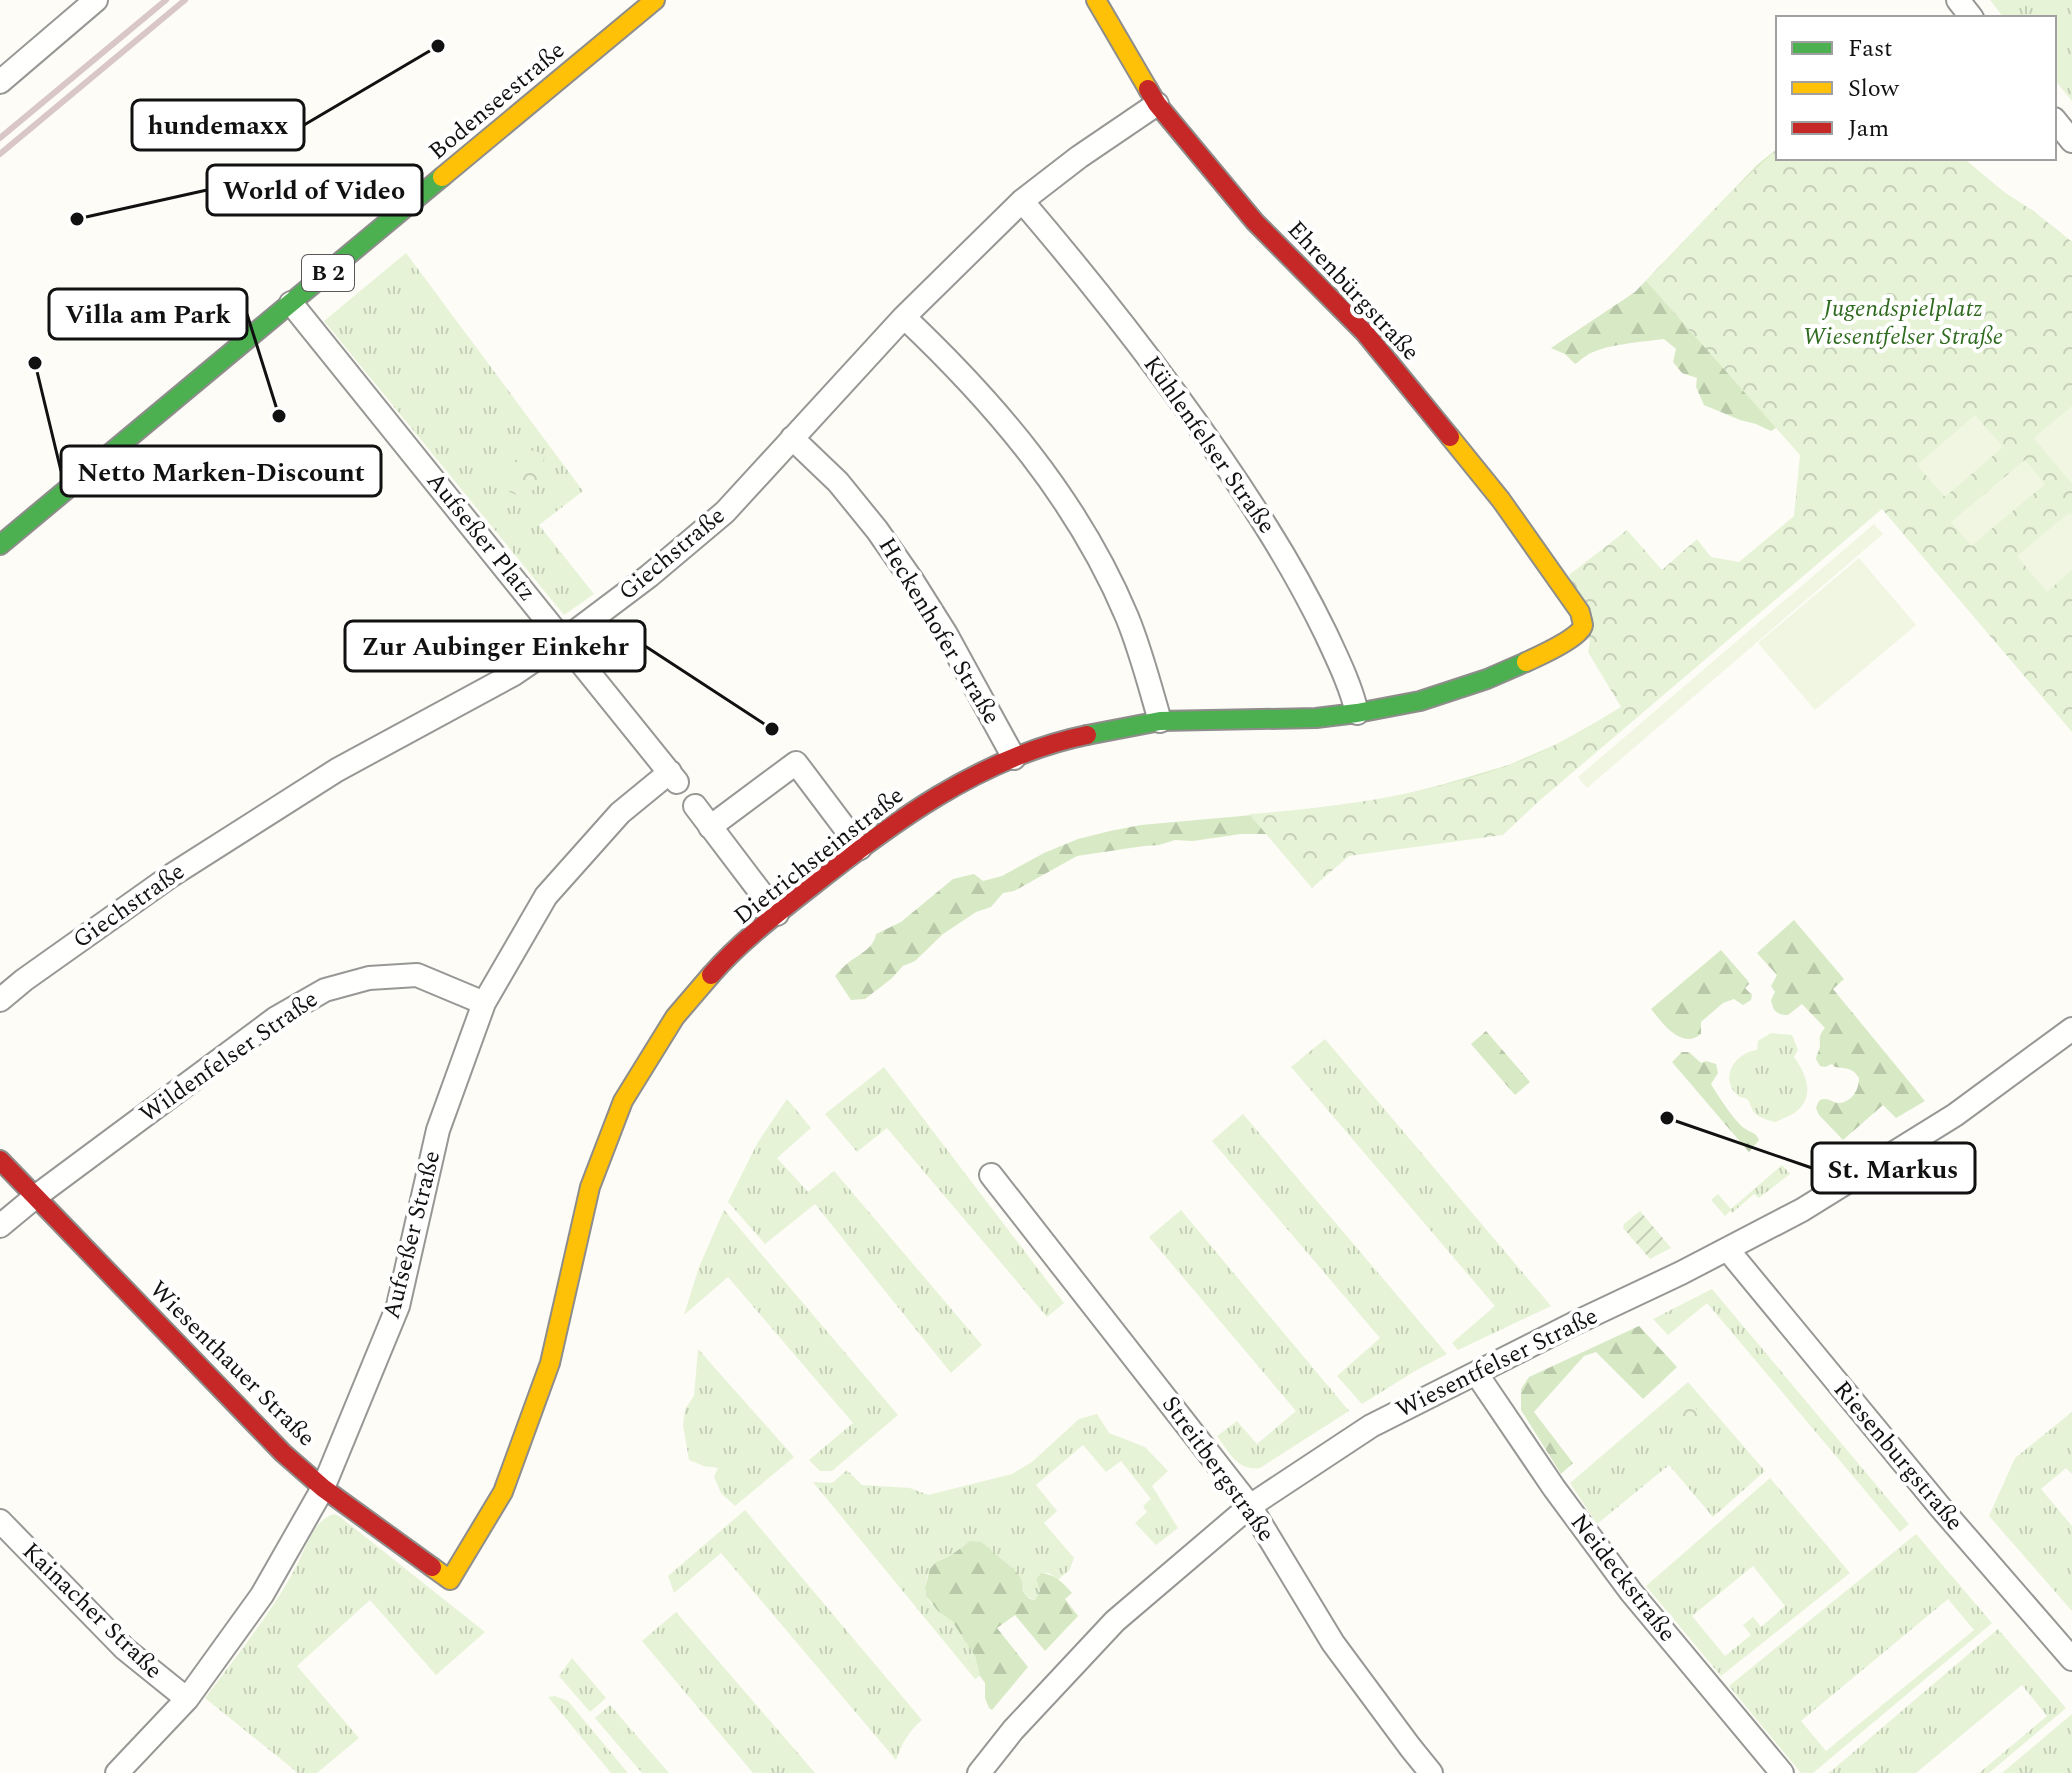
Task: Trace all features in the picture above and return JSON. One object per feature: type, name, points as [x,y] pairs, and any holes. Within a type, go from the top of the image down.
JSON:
[{"type":"street","points":[[0,82],[96,0]]},
{"type":"street","name":"Bodenseestraße","points":[[0,545],[655,0]]},
{"type":"street","name":"Ehrenbürgstraße","points":[[1096,0],[1157,104],[1255,222],[1365,333],[1501,500],[1580,612]]},
{"type":"street","points":[[1958,0],[1970,16]]},
{"type":"street","name":"Giechstraße","points":[[0,1000],[159,884],[337,770],[514,674],[649,576],[725,512],[904,317],[1022,201],[1079,157],[1157,104]]},
{"type":"street","points":[[2056,121],[2072,141]]},
{"type":"street","name":"Kühlenfelser Straße","points":[[1022,201],[1156,366],[1238,481],[1297,576],[1338,659],[1357,713]]},
{"type":"street","name":"Aufseßer Platz","points":[[291,303],[674,777],[620,813]]},
{"type":"street","points":[[904,317],[1010,429],[1054,484],[1090,540],[1128,619],[1160,721]]},
{"type":"street","name":"Heckenhofer Straße","points":[[792,438],[838,482],[912,580],[946,634],[1014,758]]},
{"type":"street","name":"Dietrichsteinstraße","points":[[450,1580],[503,1492],[550,1363],[590,1187],[623,1101],[675,1017],[724,960],[777,914],[860,848],[944,791],[1014,758],[1079,737],[1160,721],[1316,718],[1420,701],[1487,679],[1560,645],[1580,632],[1583,625],[1580,612]]},
{"type":"street","points":[[710,827],[796,763],[860,848]]},
{"type":"street","points":[[695,806],[777,914]]},
{"type":"street","name":"Aufseßer Straße","points":[[117,1773],[187,1699],[262,1595],[323,1488],[398,1306],[438,1130],[484,1003],[546,896],[620,813]]},
{"type":"street","name":"Wildenfelser Straße","points":[[0,1226],[276,1018],[325,990],[369,978],[417,975],[484,1003]]},
{"type":"street","name":"Wiesentfelser Straße","points":[[979,1773],[1013,1730],[1115,1621],[1250,1506],[1371,1426],[1728,1250],[1802,1210],[1969,1105],[2072,1029]]},
{"type":"street","name":"Wiesenthauer Straße","points":[[0,1160],[283,1453],[323,1488],[450,1580]]},
{"type":"street","name":"Streitbergstraße","points":[[991,1175],[1250,1506],[1333,1643],[1431,1773]]},
{"type":"street","name":"Riesenburgstraße","points":[[1728,1250],[1940,1507],[2072,1659]]},
{"type":"street","name":"Neideckstraße","points":[[1476,1373],[1554,1488],[1631,1592],[1782,1773]]},
{"type":"street","name":"Kainacher Straße","points":[[0,1521],[125,1649],[187,1699]]},
{"type":"green space","points":[[1990,0],[2072,0],[2072,101],[2056,81],[2056,16],[2002,16]]},
{"type":"green space","points":[[1776,150],[1776,160],[1965,160],[2072,242],[1771,431],[1704,405],[1696,387],[1697,378],[1682,373],[1673,362],[1676,349],[1664,339],[1602,349],[1575,364],[1565,354],[1551,348],[1635,292],[1757,165]]},
{"type":"green space","name":"Jugendspielplatz Wiesentfelser Straße","points":[[1776,150],[1776,160],[1965,160],[2072,242],[2072,732],[1882,509],[1503,835],[1349,856],[1312,888],[1249,814],[1347,804],[1444,785],[1507,766],[1566,740],[1621,707],[1588,652],[1590,642],[1569,575],[1627,530],[1662,570],[1697,539],[1711,557],[1739,562],[1794,516],[1800,455],[1646,281]]},
{"type":"green space","points":[[406,253],[583,491],[539,525],[594,594],[564,615],[324,321]]},
{"type":"green space","points":[[2072,406],[2072,484],[2034,438]]},
{"type":"green space","points":[[1975,415],[2003,447],[1945,497],[1917,465]]},
{"type":"green space","points":[[534,450],[545,456],[537,487],[522,498],[506,490],[503,475],[506,465]]},
{"type":"green space","points":[[2025,460],[2045,484],[1971,546],[1951,522]]},
{"type":"green space","points":[[2070,512],[2072,570],[2047,592],[2017,556]]},
{"type":"green space","points":[[1874,524],[1883,534],[1587,788],[1578,777]]},
{"type":"green space","points":[[1859,558],[1916,625],[1815,710],[1758,643]]},
{"type":"green space","points":[[1597,722],[1562,755],[1266,834],[1175,840],[1077,856],[1014,891],[1003,893],[991,907],[976,912],[943,934],[915,961],[903,966],[865,999],[851,1000],[835,976],[869,947],[876,934],[901,922],[953,879],[974,874],[983,881],[1002,876],[1078,839],[1141,825],[1386,799],[1509,765]]},
{"type":"green space","points":[[1794,920],[1844,979],[1833,989],[1925,1101],[1896,1118],[1883,1105],[1843,1140],[1816,1108],[1823,1099],[1839,1103],[1851,1098],[1858,1087],[1859,1078],[1849,1069],[1832,1064],[1820,1066],[1816,1058],[1825,1028],[1802,1004],[1788,1015],[1776,1012],[1771,1000],[1775,992],[1771,986],[1777,975],[1757,953]]},
{"type":"green space","points":[[1721,950],[1748,981],[1745,988],[1752,995],[1751,1000],[1743,1005],[1734,999],[1723,1003],[1701,1022],[1701,1034],[1687,1039],[1680,1037],[1651,1009]]},
{"type":"green space","points":[[1486,1031],[1530,1082],[1515,1095],[1471,1044]]},
{"type":"green space","points":[[1771,1033],[1792,1035],[1798,1050],[1794,1057],[1807,1083],[1804,1103],[1791,1115],[1776,1122],[1755,1113],[1747,1099],[1733,1091],[1729,1076],[1735,1062],[1748,1052],[1757,1050],[1758,1041]]},
{"type":"green space","points":[[1325,1039],[1551,1306],[1458,1350],[1452,1343],[1495,1306],[1291,1067]]},
{"type":"green space","points":[[1682,1052],[1689,1052],[1701,1063],[1716,1064],[1718,1073],[1711,1084],[1736,1120],[1759,1140],[1749,1152],[1672,1062]]},
{"type":"green space","points":[[884,1067],[1064,1303],[1047,1317],[887,1128],[857,1152],[825,1114]]},
{"type":"green space","points":[[787,1099],[811,1128],[777,1158],[808,1192],[834,1171],[982,1345],[951,1373],[815,1204],[765,1244],[728,1202],[758,1142]]},
{"type":"green space","points":[[1243,1114],[1447,1354],[1362,1404],[1337,1376],[1380,1338],[1212,1141]]},
{"type":"green space","points":[[1782,1165],[1790,1174],[1759,1198],[1754,1194],[1732,1213],[1730,1211],[1725,1216],[1711,1200],[1718,1194],[1731,1209]]},
{"type":"green space","points":[[724,1210],[898,1415],[832,1471],[820,1471],[809,1460],[853,1423],[728,1277],[684,1315],[699,1267]]},
{"type":"green space","points":[[1181,1210],[1349,1411],[1260,1468],[1240,1464],[1217,1436],[1237,1421],[1257,1444],[1296,1411],[1149,1237]]},
{"type":"green space","points":[[1640,1211],[1671,1248],[1650,1259],[1623,1228]]},
{"type":"green space","points":[[1712,1289],[1909,1524],[1900,1532],[1707,1303],[1668,1335],[1653,1319]]},
{"type":"green space","points":[[1639,1326],[1677,1367],[1643,1399],[1596,1352],[1584,1356],[1534,1412],[1573,1463],[1561,1474],[1521,1410],[1521,1389],[1529,1377]]},
{"type":"green space","points":[[698,1349],[794,1457],[735,1506],[721,1493],[714,1477],[718,1468],[689,1460],[683,1425],[685,1409],[694,1396]]},
{"type":"green space","points":[[1688,1382],[1765,1471],[1713,1517],[1669,1465],[1597,1524],[1570,1483]]},
{"type":"green space","points":[[1688,1399],[1702,1416],[1682,1434],[1667,1416]]},
{"type":"green space","points":[[2072,1412],[2072,1474],[2066,1468],[2041,1489],[2072,1526],[2072,1611],[1989,1516],[2015,1458]]},
{"type":"green space","points":[[1097,1414],[1109,1433],[1145,1447],[1168,1471],[1152,1486],[1178,1528],[1156,1545],[1135,1523],[1147,1512],[1143,1506],[1151,1499],[1121,1461],[1106,1472],[1083,1445],[1036,1485],[1057,1511],[1044,1523],[1074,1558],[1070,1569],[1058,1580],[1049,1573],[1041,1573],[1036,1579],[1040,1591],[1035,1600],[1024,1592],[1015,1572],[982,1542],[963,1546],[936,1562],[927,1576],[926,1596],[952,1621],[975,1656],[980,1676],[975,1679],[813,1482],[832,1483],[847,1470],[862,1485],[910,1488],[928,1495],[1012,1474],[1032,1462],[1079,1419]]},
{"type":"green space","points":[[1770,1478],[1850,1573],[1721,1676],[1646,1586]],"holes":[[[1753,1566],[1785,1606],[1761,1627],[1753,1617],[1743,1625],[1751,1635],[1725,1656],[1692,1616]]]},
{"type":"green space","points":[[745,1510],[922,1720],[906,1738],[896,1760],[721,1553],[674,1593],[668,1576]]},
{"type":"green space","points":[[334,1514],[485,1632],[436,1675],[370,1600],[297,1666],[359,1738],[317,1773],[298,1773],[205,1698],[278,1597],[316,1528]]},
{"type":"green space","points":[[1916,1534],[1992,1623],[1813,1773],[1801,1773],[1729,1686]],"holes":[[[1948,1599],[1974,1630],[1826,1751],[1801,1721]]]},
{"type":"green space","points":[[970,1541],[982,1542],[1014,1569],[1030,1599],[1035,1600],[1040,1591],[1036,1579],[1041,1573],[1058,1580],[1072,1593],[1065,1599],[1078,1616],[1045,1651],[1015,1615],[997,1628],[1028,1667],[992,1710],[985,1698],[985,1683],[975,1656],[952,1621],[938,1611],[926,1596],[930,1569]]},
{"type":"green space","points":[[676,1612],[815,1773],[753,1773],[642,1641]]},
{"type":"green space","points":[[1998,1629],[2066,1708],[1989,1773],[1979,1773],[2047,1716],[2022,1685],[1916,1773],[1829,1773]]},
{"type":"green space","points":[[572,1658],[606,1698],[590,1712],[559,1676]]},
{"type":"green space","points":[[548,1697],[568,1701],[628,1773],[611,1773]]},
{"type":"green space","points":[[610,1705],[669,1773],[642,1773],[595,1718]]},
{"type":"green space","points":[[2072,1714],[2072,1773],[2002,1773]]},
{"type":"railway","points":[[0,138],[166,0]]},
{"type":"railway","points":[[0,154],[185,0]]},
{"type":"traffic: fast","points":[[0,545],[442,177]]},
{"type":"traffic: fast","points":[[1087,735],[1160,721],[1316,718],[1357,713],[1420,701],[1487,679],[1526,662]]},
{"type":"traffic: slow","points":[[442,177],[655,0]]},
{"type":"traffic: slow","points":[[1096,0],[1148,89]]},
{"type":"traffic: slow","points":[[1450,437],[1501,500],[1580,612],[1581,630],[1526,662]]},
{"type":"traffic: slow","points":[[432,1567],[450,1580],[503,1492],[550,1363],[590,1187],[623,1101],[675,1017],[711,975]]},
{"type":"traffic: jam","points":[[1148,89],[1255,222],[1365,333],[1450,437]]},
{"type":"traffic: jam","points":[[711,975],[733,952],[838,865],[938,796],[1010,759],[1087,735]]},
{"type":"traffic: jam","points":[[0,1160],[283,1453],[323,1488],[432,1567]]},
{"type":"place","name":"hundemaxx","points":[[438,46]]},
{"type":"place","name":"World of Video","points":[[77,219]]},
{"type":"place","name":"Netto Marken-Discount","points":[[35,363]]},
{"type":"place","name":"Villa am Park","points":[[279,416]]},
{"type":"place","name":"Zur Aubinger Einkehr","points":[[772,729]]},
{"type":"place","name":"St. Markus","points":[[1667,1118]]}]
